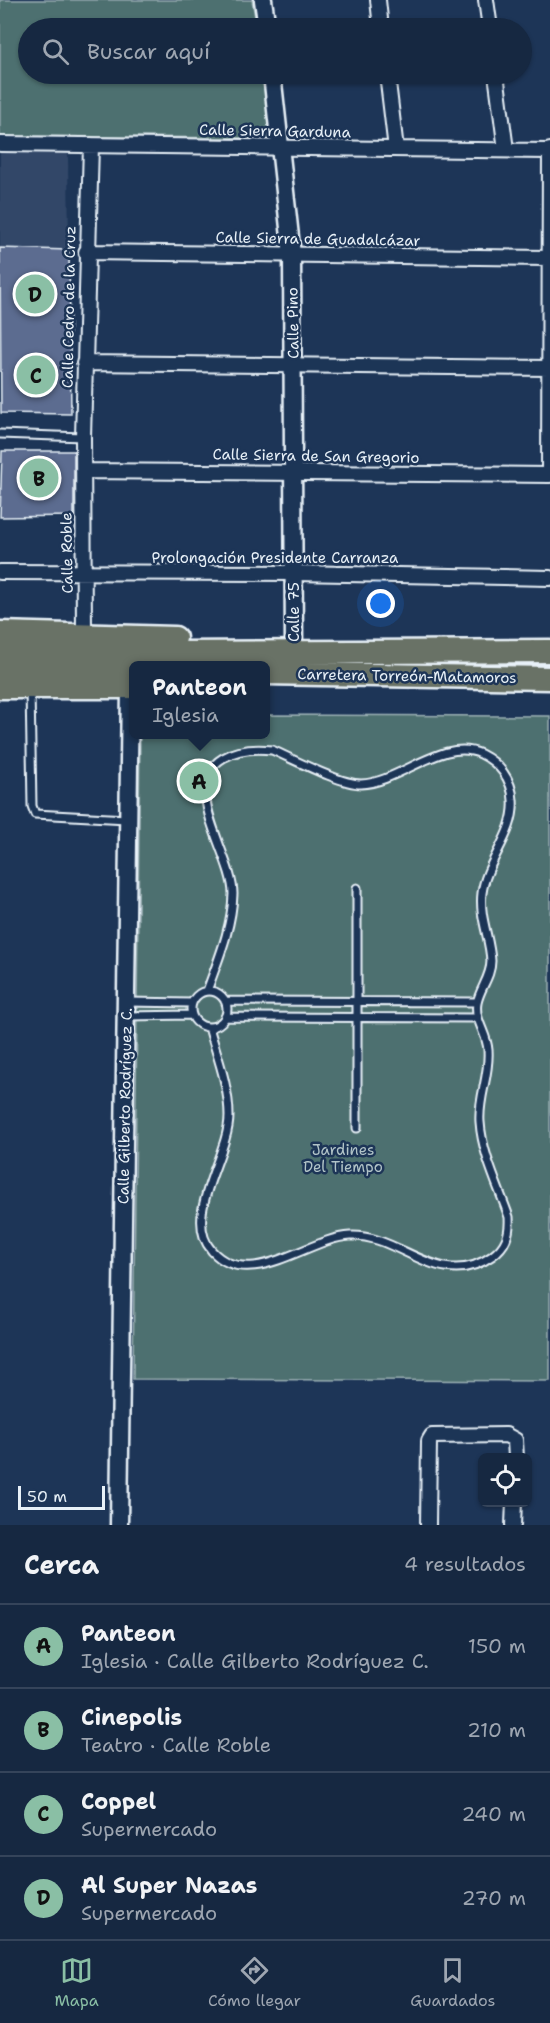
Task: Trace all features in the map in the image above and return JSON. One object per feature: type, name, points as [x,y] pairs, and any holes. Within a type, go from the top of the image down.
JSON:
[{"type":"highway","points":[[0,633],[198,639],[266,651]]},
{"type":"highway","points":[[0,650],[175,653],[550,651]]},
{"type":"highway","points":[[0,670],[129,682]]},
{"type":"highway","name":"Carretera Torreón-Matamoros","points":[[270,673],[550,678]]},
{"type":"highway","points":[[0,687],[129,682]]},
{"type":"street","points":[[263,0],[266,18]]},
{"type":"street","points":[[378,0],[380,18]]},
{"type":"street","points":[[486,0],[489,18]]},
{"type":"street","name":"Calle Pino","points":[[273,84],[292,255],[294,573]]},
{"type":"street","points":[[388,84],[396,149]]},
{"type":"street","points":[[497,84],[506,150]]},
{"type":"street","name":"Calle Sierra Garduna","points":[[0,144],[550,151]]},
{"type":"street","name":"Calle Cedro de la Cruz","points":[[83,471],[86,252],[91,145]]},
{"type":"street","points":[[550,151],[550,475]]},
{"type":"street","name":"Calle Sierra de Guadalcázar","points":[[86,252],[549,258]]},
{"type":"street","points":[[84,363],[549,368]]},
{"type":"street","name":"Calle Sierra de San Gregorio","points":[[83,471],[550,475]]},
{"type":"street","name":"Calle Roble","points":[[83,471],[84,634]]},
{"type":"street","name":"Prolongación Presidente Carranza","points":[[0,572],[294,573],[550,578]]},
{"type":"street","name":"Calle 75","points":[[294,573],[294,651]]},
{"type":"street","name":"Calle Gilberto Rodríguez C.","points":[[119,1525],[131,739]]},
{"type":"street","points":[[428,1525],[429,1441],[432,1436],[506,1435],[515,1440],[516,1453]]},
{"type":"street","points":[[513,1525],[514,1507]]},
{"type":"lane","points":[[0,434],[83,437]]},
{"type":"lane","points":[[30,687],[32,806],[35,814],[129,819]]},
{"type":"lane","points":[[207,992],[225,938],[233,894],[228,867],[206,805],[207,779],[218,761],[237,752],[272,750],[358,784],[375,782],[447,752],[468,750],[492,760],[503,771],[510,784],[514,801],[509,824],[482,892],[481,906],[491,959],[490,974],[477,1002],[477,1018],[487,1036],[489,1056],[480,1124],[509,1217],[510,1231],[498,1252],[475,1266],[461,1269],[445,1268],[358,1236],[339,1238],[264,1264],[234,1263],[213,1251],[206,1241],[201,1218],[204,1202],[228,1132],[229,1109],[225,1082],[209,1027]]},
{"type":"lane","points":[[357,888],[357,1128]]},
{"type":"lane","points":[[207,992],[218,993],[225,1001],[225,1017],[219,1025],[209,1027],[200,1025],[192,1015],[192,1003],[195,998],[207,992]]},
{"type":"lane","points":[[225,1001],[477,1002]]},
{"type":"lane","points":[[127,1009],[192,1003]]},
{"type":"lane","points":[[127,1009],[192,1015]]},
{"type":"lane","points":[[225,1017],[477,1018]]},
{"type":"shaded area","points":[[0,152],[68,154],[69,250],[0,248]]},
{"type":"green space","points":[[0,0],[252,0],[255,18],[18,18],[18,84],[266,84],[275,138],[0,136]]},
{"type":"green space","name":"Jardines Del Tiempo","points":[[270,715],[550,716],[550,1381],[133,1379],[140,739],[270,739]]},
{"type":"building","points":[[0,248],[69,250],[71,414],[1,413]]},
{"type":"building","points":[[2,451],[74,451],[74,516],[0,517]]},
{"type":"place","name":"Al Super Nazas","points":[[35,294]]},
{"type":"place","name":"Coppel","points":[[36,375]]},
{"type":"place","name":"Cinepolis","points":[[39,478]]},
{"type":"place","name":"Panteon","points":[[199,781]]}]
